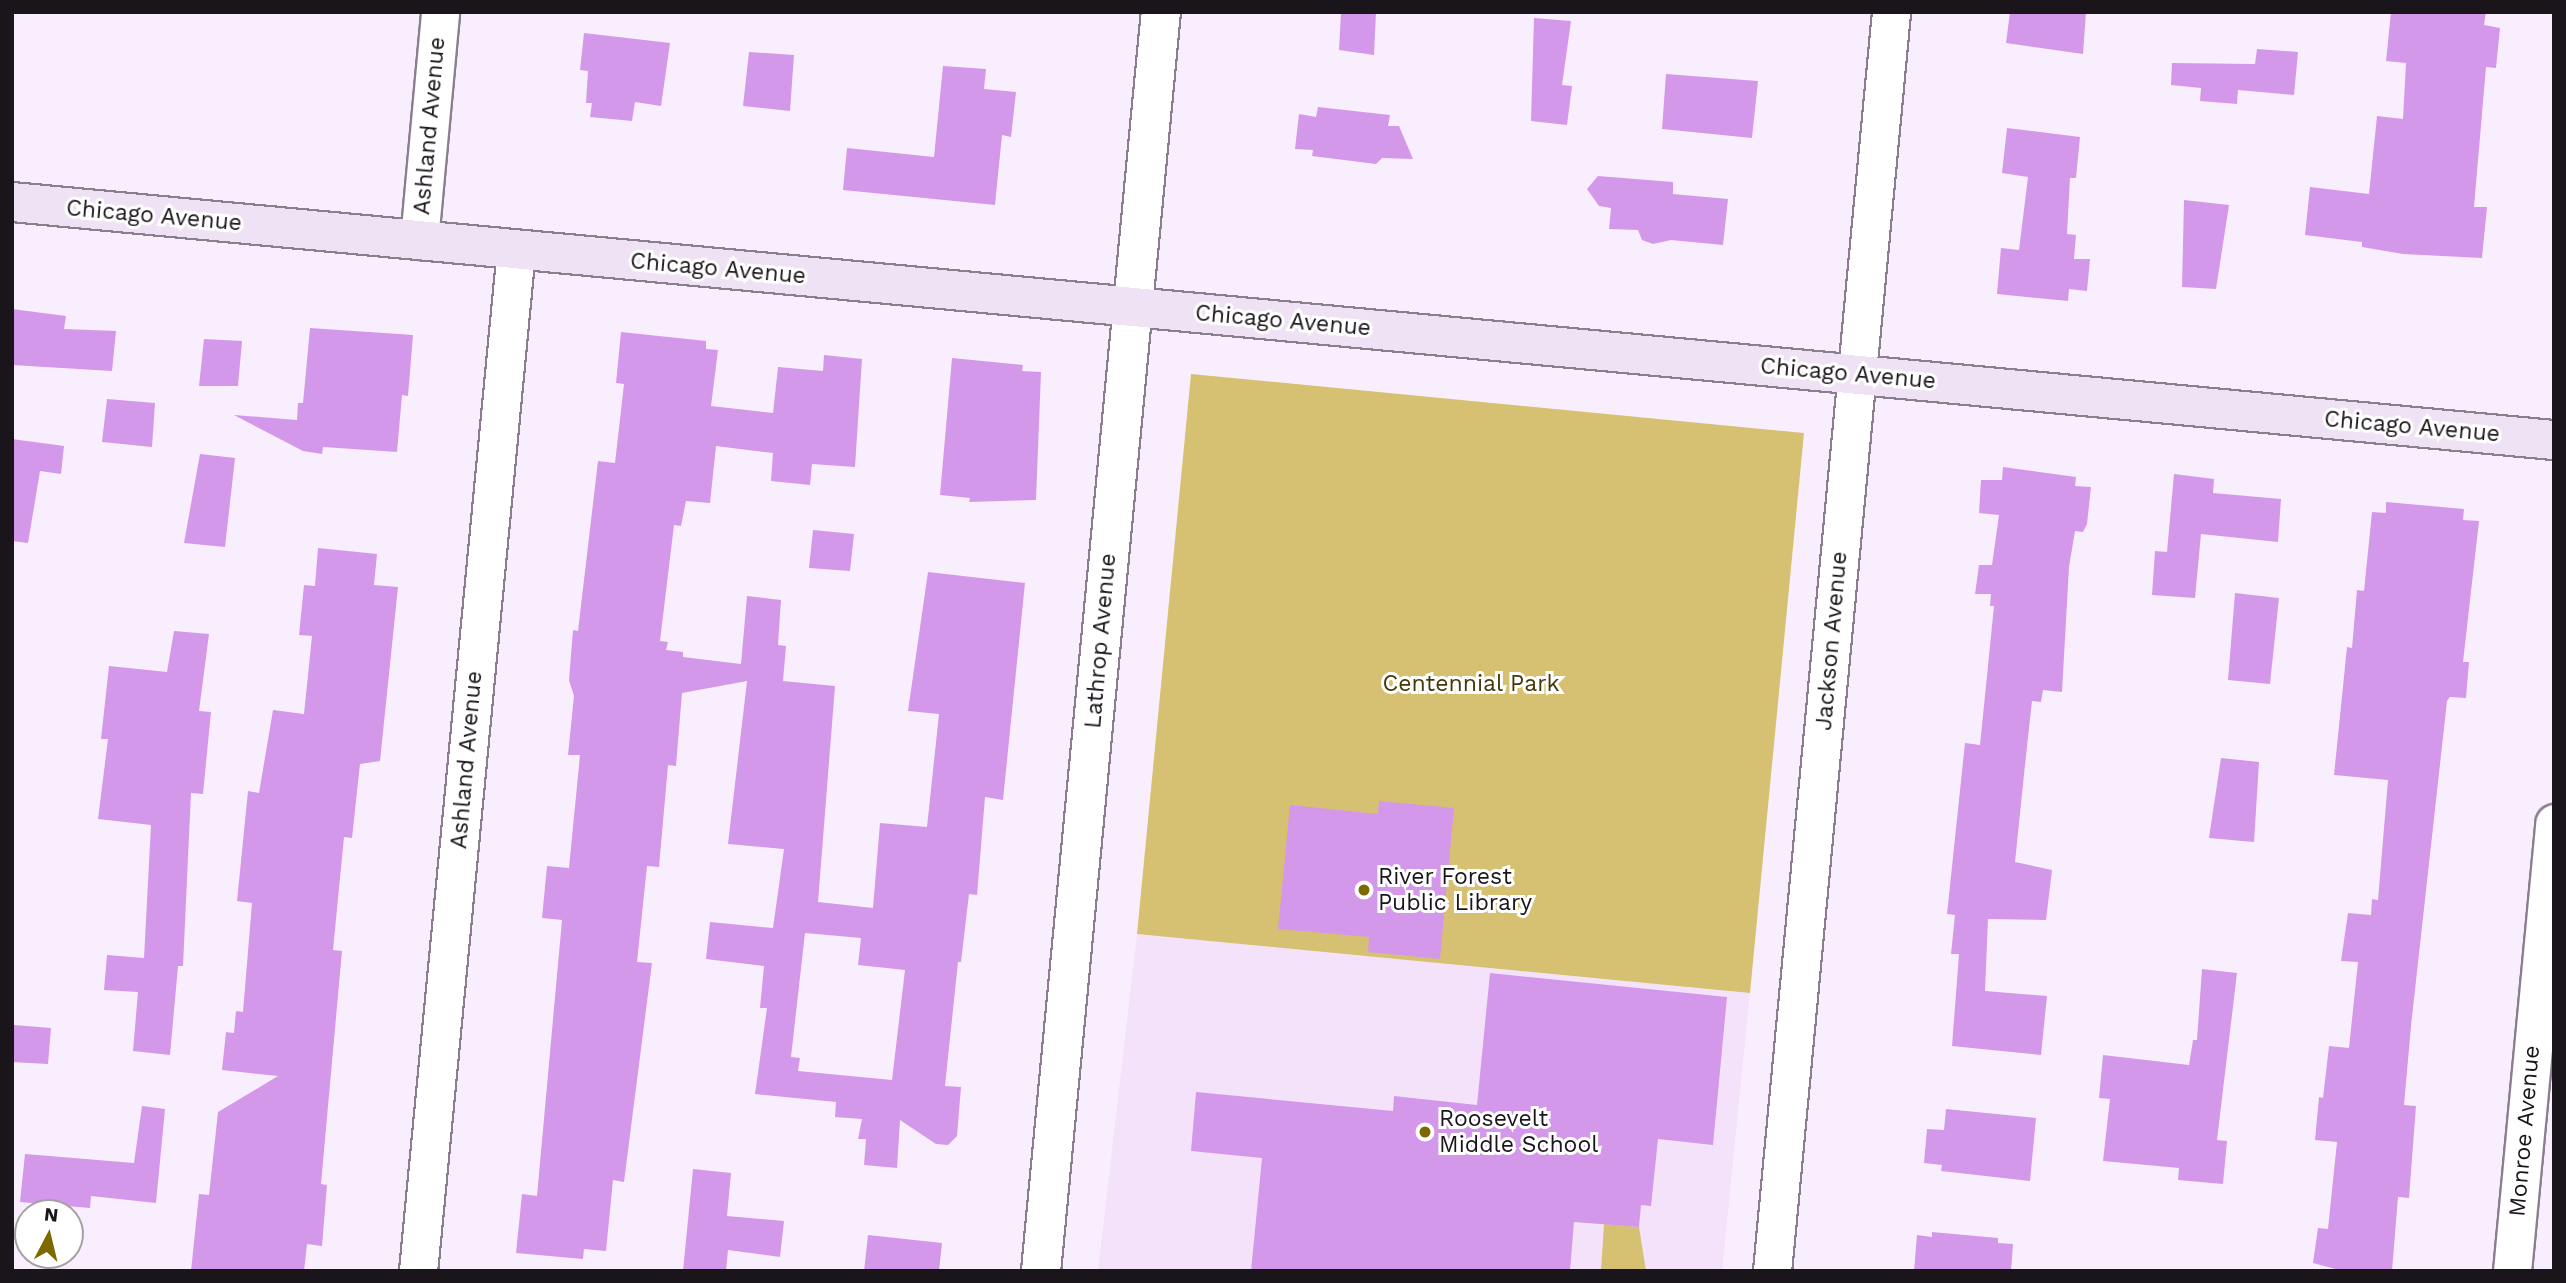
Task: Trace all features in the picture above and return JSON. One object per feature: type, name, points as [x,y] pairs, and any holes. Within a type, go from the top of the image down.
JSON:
[{"type":"main road","name":"Chicago Avenue","points":[[12,202],[2554,440]]},
{"type":"street","name":"Ashland Avenue","points":[[419,240],[440,12]]},
{"type":"street","name":"Lathrop Avenue","points":[[1041,1271],[1161,12]]},
{"type":"street","name":"Jackson Avenue","points":[[1772,1271],[1891,12]]},
{"type":"street","name":"Ashland Avenue","points":[[418,1271],[516,250]]},
{"type":"street","name":"Monroe Avenue","points":[[2512,1271],[2554,823]]},
{"type":"shaded area","name":"Roosevelt Middle School","points":[[1137,934],[1750,993],[1722,1271],[1098,1271]]},
{"type":"green space","name":"Centennial Park","points":[[1191,374],[1804,433],[1750,993],[1137,934]]},
{"type":"green space","points":[[1604,1224],[1639,1227],[1646,1271],[1601,1271]]},
{"type":"building","points":[[1341,12],[1376,12],[1374,55],[1339,50]]},
{"type":"building","points":[[2010,12],[2086,12],[2083,54],[2006,43]]},
{"type":"building","points":[[2391,12],[2486,12],[2484,25],[2500,28],[2496,68],[2486,67],[2474,207],[2487,207],[2482,258],[2403,254],[2362,247],[2362,242],[2305,235],[2310,187],[2369,194],[2377,116],[2403,119],[2406,63],[2386,61]]},
{"type":"building","points":[[1534,18],[1571,21],[1562,85],[1572,86],[1567,125],[1531,121]]},
{"type":"building","points":[[584,33],[670,43],[661,106],[635,102],[632,121],[590,117],[592,103],[586,103],[588,71],[580,70]]},
{"type":"building","points":[[2257,49],[2298,52],[2294,95],[2238,90],[2237,104],[2200,101],[2201,88],[2171,85],[2172,63],[2255,64]]},
{"type":"building","points":[[749,52],[794,55],[790,111],[743,106]]},
{"type":"building","points":[[943,66],[986,69],[984,89],[1016,92],[1011,137],[1002,135],[995,205],[843,190],[847,148],[934,157]]},
{"type":"building","points":[[1666,74],[1758,81],[1752,138],[1662,129]]},
{"type":"building","points":[[1318,107],[1390,115],[1388,126],[1399,126],[1413,159],[1382,158],[1376,164],[1312,156],[1313,150],[1295,149],[1299,114],[1316,117]]},
{"type":"building","points":[[2007,128],[2080,137],[2076,178],[2070,178],[2067,234],[2076,235],[2074,259],[2090,259],[2087,291],[2069,289],[2068,301],[1997,294],[2001,248],[2019,250],[2028,177],[2002,173]]},
{"type":"building","points":[[1598,176],[1673,182],[1673,194],[1728,199],[1723,245],[1671,240],[1653,244],[1642,240],[1638,230],[1609,229],[1611,208],[1599,206],[1587,189]]},
{"type":"building","points":[[2184,200],[2229,205],[2216,289],[2182,287]]},
{"type":"building","points":[[12,309],[66,316],[64,329],[116,331],[112,371],[12,365]]},
{"type":"building","points":[[310,328],[413,335],[408,396],[402,395],[397,452],[323,447],[322,454],[303,451],[234,415],[297,420],[298,403],[303,403]]},
{"type":"building","points":[[621,332],[706,341],[706,349],[718,350],[711,406],[773,413],[778,367],[823,371],[824,355],[862,359],[855,467],[812,464],[810,485],[771,481],[773,453],[716,446],[710,503],[686,501],[681,526],[674,525],[660,641],[668,642],[666,650],[683,652],[683,657],[741,664],[747,596],[781,600],[778,645],[786,646],[783,681],[835,686],[818,902],[873,908],[880,823],[927,827],[939,714],[908,711],[928,572],[1025,583],[1003,800],[985,797],[977,895],[969,894],[961,962],[958,962],[945,1086],[961,1087],[957,1136],[948,1145],[936,1144],[900,1120],[897,1168],[864,1165],[866,1139],[858,1139],[862,1119],[835,1117],[836,1102],[755,1094],[767,1008],[760,1008],[764,966],[706,959],[710,922],[773,928],[784,849],[728,844],[747,681],[682,693],[676,766],[668,765],[659,867],[647,866],[637,962],[652,963],[624,1182],[613,1180],[606,1251],[584,1249],[583,1259],[516,1253],[522,1194],[537,1196],[562,920],[542,918],[547,866],[569,868],[580,755],[568,755],[574,696],[569,680],[573,630],[578,631],[598,461],[615,463],[624,384],[616,383]],"holes":[[[805,933],[861,938],[858,965],[905,970],[892,1080],[798,1071],[800,1058],[791,1057]]]},
{"type":"building","points":[[204,339],[242,341],[238,386],[199,386]]},
{"type":"building","points":[[952,358],[1023,365],[1022,371],[1041,372],[1036,500],[969,502],[970,498],[940,495]]},
{"type":"building","points":[[107,399],[155,403],[152,447],[102,442]]},
{"type":"building","points":[[12,439],[64,446],[61,474],[40,471],[28,543],[12,541]]},
{"type":"building","points":[[200,454],[235,458],[225,547],[184,543]]},
{"type":"building","points":[[2003,467],[2076,477],[2075,486],[2091,487],[2087,524],[2083,532],[2075,531],[2069,567],[2062,692],[2043,690],[2041,702],[2032,701],[2025,765],[2015,862],[2052,870],[2046,920],[1988,919],[1985,991],[2047,996],[2041,1055],[1952,1046],[1959,954],[1951,954],[1955,915],[1947,914],[1965,743],[1980,745],[1994,606],[1990,606],[1991,594],[1975,594],[1979,565],[1992,565],[1999,515],[1979,513],[1981,480],[2002,480]]},
{"type":"building","points":[[2174,474],[2214,479],[2213,493],[2281,499],[2278,542],[2201,534],[2195,598],[2152,595],[2155,551],[2167,552]]},
{"type":"building","points":[[2386,502],[2464,509],[2463,520],[2479,521],[2463,662],[2469,662],[2466,698],[2450,697],[2447,701],[2411,1026],[2404,1105],[2416,1106],[2409,1198],[2398,1197],[2392,1271],[2343,1271],[2313,1263],[2318,1228],[2328,1229],[2337,1142],[2315,1140],[2319,1097],[2323,1098],[2329,1046],[2349,1048],[2358,962],[2341,961],[2348,913],[2371,915],[2372,899],[2378,900],[2388,780],[2334,775],[2347,647],[2352,648],[2357,590],[2364,591],[2372,512],[2386,513]]},
{"type":"building","points":[[813,530],[854,534],[850,571],[809,568]]},
{"type":"building","points":[[318,548],[377,554],[374,585],[398,587],[380,761],[360,764],[352,838],[344,837],[333,950],[342,951],[321,1184],[327,1185],[322,1246],[307,1244],[304,1271],[191,1271],[199,1194],[209,1195],[218,1112],[278,1076],[222,1070],[226,1032],[234,1033],[236,1011],[243,1012],[252,903],[237,901],[248,791],[259,793],[273,710],[304,714],[312,636],[299,635],[304,585],[315,586]]},
{"type":"building","points":[[2235,593],[2279,598],[2270,684],[2228,680]]},
{"type":"building","points":[[174,631],[209,634],[199,711],[211,712],[203,794],[191,793],[183,966],[178,966],[170,1055],[133,1051],[138,992],[104,990],[107,955],[144,958],[151,825],[98,819],[108,739],[101,739],[109,666],[167,672]]},
{"type":"building","points":[[2221,758],[2259,762],[2254,842],[2209,838]]},
{"type":"building","name":"River Forest Public Library","points":[[1379,801],[1454,808],[1440,959],[1368,952],[1369,937],[1278,929],[1290,805],[1378,814]]},
{"type":"building","points":[[2202,969],[2237,973],[2217,1140],[2227,1141],[2223,1184],[2178,1180],[2179,1168],[2103,1161],[2110,1099],[2099,1098],[2103,1055],[2189,1065],[2193,1040],[2197,1040]]},
{"type":"building","points":[[1490,973],[1727,997],[1713,1145],[1658,1139],[1651,1206],[1641,1205],[1639,1227],[1574,1222],[1570,1271],[1251,1271],[1262,1158],[1191,1151],[1196,1092],[1393,1111],[1394,1096],[1477,1105]]},
{"type":"building","points":[[14,1025],[51,1028],[48,1064],[12,1062]]},
{"type":"building","points":[[142,1106],[165,1109],[156,1203],[91,1196],[90,1208],[84,1207],[84,1199],[20,1199],[25,1154],[134,1163]]},
{"type":"building","points":[[1946,1109],[2036,1118],[2030,1181],[1941,1171],[1942,1165],[1924,1163],[1927,1129],[1944,1130]]},
{"type":"building","points":[[693,1169],[731,1173],[727,1216],[784,1221],[780,1257],[728,1250],[726,1271],[683,1271]]},
{"type":"building","points":[[1932,1232],[1998,1238],[1998,1243],[2013,1244],[2011,1271],[1914,1271],[1917,1235],[1932,1237]]},
{"type":"building","points":[[868,1235],[942,1243],[939,1271],[864,1271]]},
{"type":"place","name":"River Forest Public Library","points":[[1364,890]]},
{"type":"place","name":"Roosevelt Middle School","points":[[1425,1132]]}]
